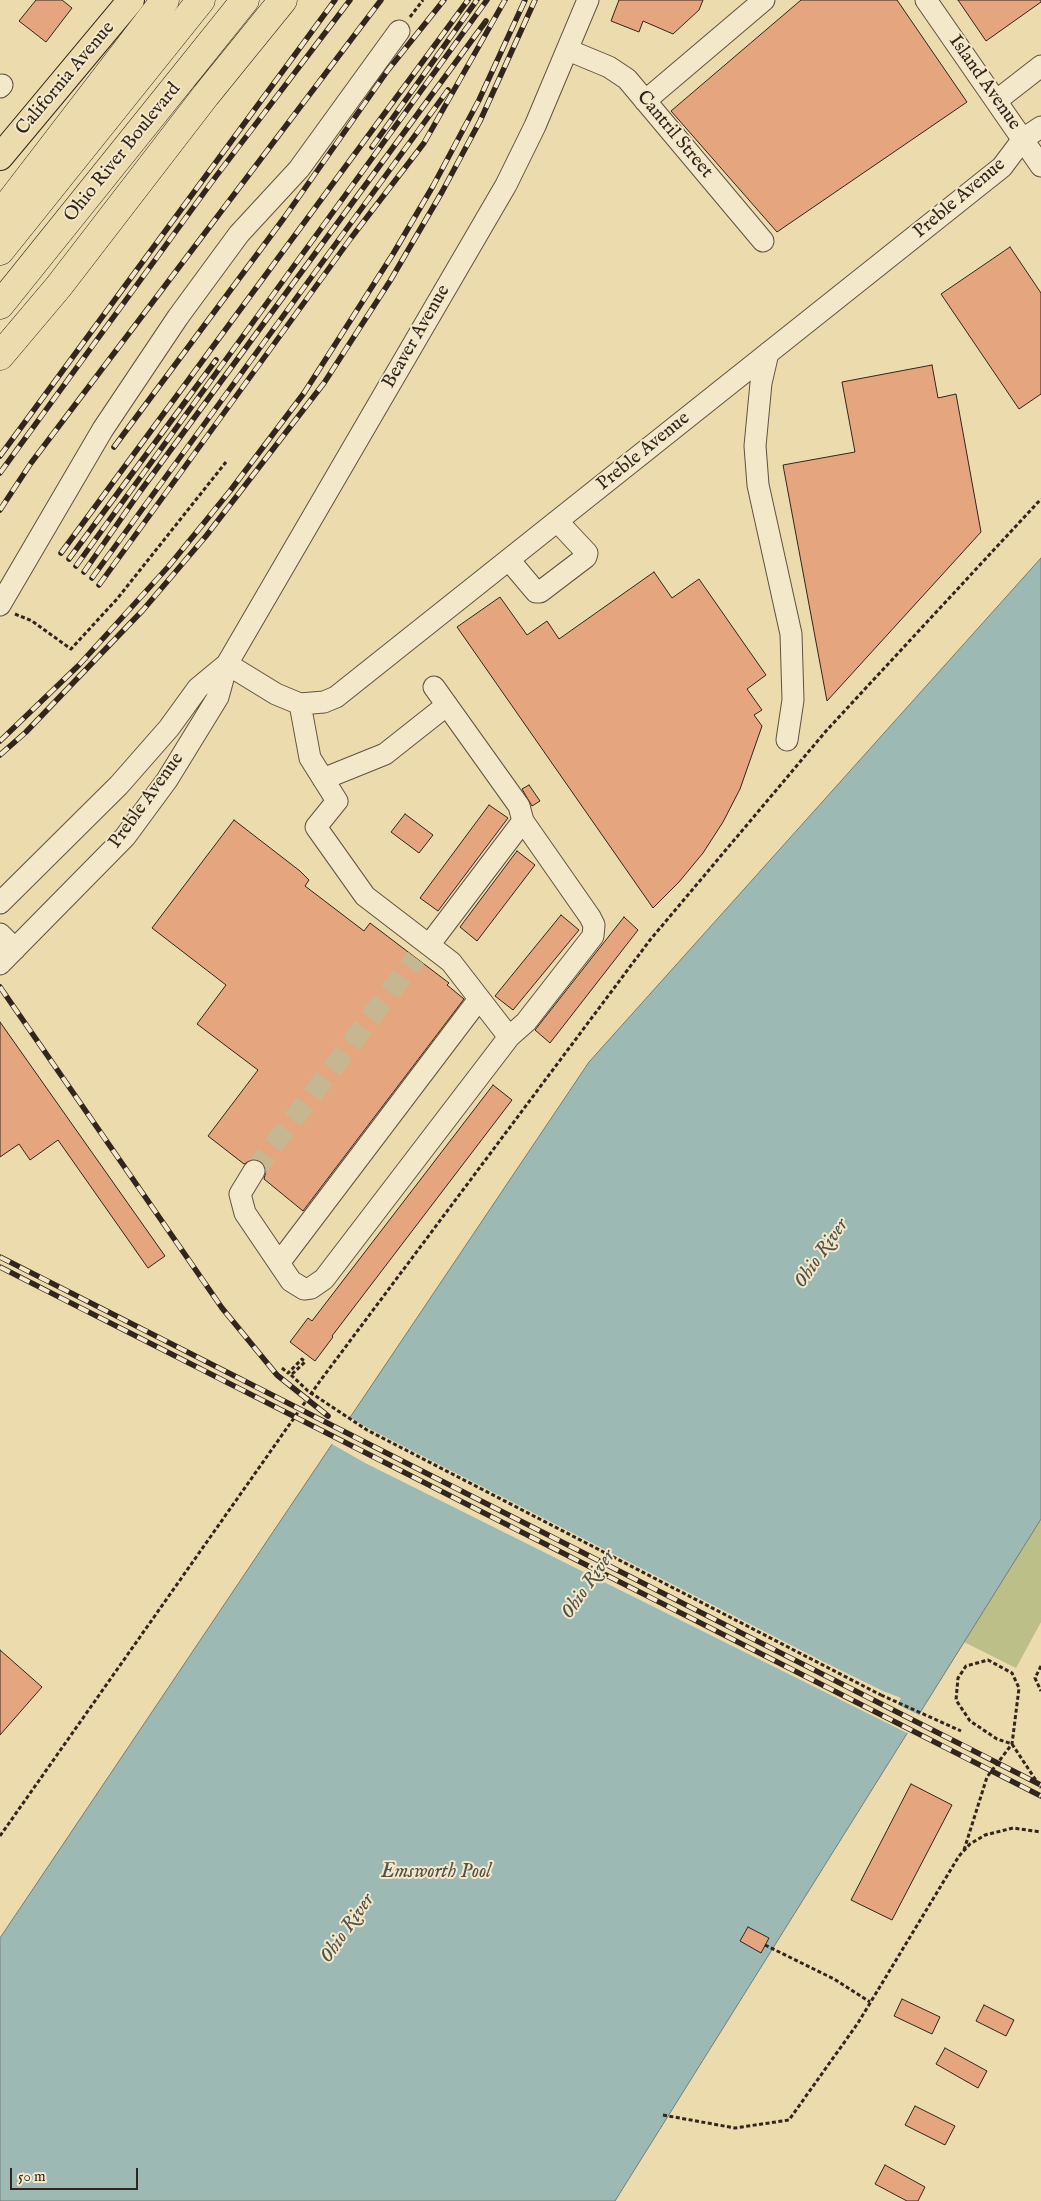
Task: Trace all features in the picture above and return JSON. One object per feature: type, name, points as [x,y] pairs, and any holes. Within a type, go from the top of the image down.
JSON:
[{"type":"highway","points":[[0,215],[165,0]]},
{"type":"highway","name":"Ohio River Boulevard","points":[[0,251],[200,0]]},
{"type":"highway","name":"Ohio River Boulevard","points":[[0,305],[245,0]]},
{"type":"highway","points":[[0,369],[59,286],[206,95],[283,0]]},
{"type":"highway","points":[[0,356],[59,286]]},
{"type":"main road","name":"California Avenue","points":[[0,158],[131,0]]},
{"type":"street","name":"Beaver Avenue","points":[[227,664],[506,185],[568,50],[588,0]]},
{"type":"street","points":[[645,101],[764,0]]},
{"type":"street","name":"Island Avenue","points":[[926,0],[1041,166]]},
{"type":"street","points":[[6,609],[103,428],[178,317],[239,234],[299,169],[399,31]]},
{"type":"street","name":"Cantril Street","points":[[568,50],[609,67],[627,79],[763,241]]},
{"type":"street","points":[[996,101],[1041,66]]},
{"type":"street","name":"Preble Avenue","points":[[227,664],[276,694],[300,704],[324,702],[336,697],[1002,167],[1023,140],[1041,127]]},
{"type":"street","points":[[768,353],[761,383],[755,446],[758,485],[791,634],[793,700],[787,740]]},
{"type":"street","points":[[509,560],[536,592],[540,592],[586,557],[587,553],[557,521]]},
{"type":"street","name":"Preble Avenue","points":[[0,903],[119,785],[169,728],[198,688],[227,664]]},
{"type":"street","name":"Preble Avenue","points":[[0,964],[125,837],[166,780],[218,697],[227,664]]},
{"type":"street","points":[[254,1171],[242,1188],[242,1207],[291,1281],[304,1289],[310,1288],[324,1279],[509,1037],[526,1022],[584,950],[595,931],[590,916],[523,821],[519,806],[434,687]]},
{"type":"street","points":[[300,704],[310,758],[337,801],[316,827],[365,896],[424,949],[451,962],[509,1037]]},
{"type":"street","points":[[323,778],[385,754],[447,704]]},
{"type":"street","points":[[424,949],[523,821]]},
{"type":"street","points":[[0,934],[15,949]]},
{"type":"street","points":[[279,1263],[480,999]]},
{"type":"path","points":[[6,609],[32,621],[71,649],[117,599],[226,462]]},
{"type":"path","points":[[0,1836],[320,1381],[650,940],[826,731],[1041,498]]},
{"type":"path","points":[[282,1368],[288,1373],[302,1359],[305,1362],[290,1375],[308,1391],[367,1430],[881,1694],[961,1731]]},
{"type":"path","points":[[963,1852],[988,1777],[1012,1744],[1019,1688],[1012,1673],[988,1660],[966,1666],[958,1678],[956,1700],[970,1721],[997,1739],[1012,1744],[1041,1788]]},
{"type":"path","points":[[1041,1666],[1035,1678],[1041,1691]]},
{"type":"path","points":[[663,2115],[735,2128],[789,2120],[870,2002],[938,1888],[970,1844],[986,1835],[1013,1828],[1041,1832]]},
{"type":"path","points":[[765,1945],[834,1979],[870,2002]]},
{"type":"green space","points":[[1041,1519],[1041,1622],[1016,1668],[964,1642]]},
{"type":"water","name":"Emsworth Pool","points":[[1041,558],[1041,1519],[615,2201],[0,2201],[0,1938],[589,1062]]},
{"type":"pier","points":[[348,1416],[826,1663],[901,1698],[898,1705],[921,1716],[909,1734],[367,1464],[330,1443]]},
{"type":"building","points":[[36,0],[62,0],[72,8],[46,42],[19,21]]},
{"type":"building","points":[[619,0],[703,0],[699,10],[673,34],[643,21],[639,32],[611,21]]},
{"type":"building","points":[[801,0],[897,0],[967,102],[777,232],[671,111]]},
{"type":"building","points":[[958,0],[1041,0],[1041,2],[986,41]]},
{"type":"building","points":[[1010,247],[1041,293],[1041,394],[1019,409],[941,294]]},
{"type":"building","points":[[932,365],[938,398],[956,394],[981,532],[827,701],[783,465],[855,452],[842,382]]},
{"type":"building","points":[[654,572],[672,598],[699,579],[766,675],[747,689],[762,710],[754,715],[762,726],[740,789],[723,822],[703,853],[679,882],[653,908],[457,627],[500,597],[527,635],[547,621],[559,639]]},
{"type":"building","points":[[529,785],[540,801],[532,806],[522,789]]},
{"type":"building","points":[[489,805],[508,818],[438,911],[420,898]]},
{"type":"building","points":[[405,814],[433,835],[419,853],[391,832]]},
{"type":"building","points":[[234,820],[300,871],[309,880],[305,886],[364,931],[370,923],[449,983],[447,985],[464,999],[303,1211],[264,1179],[266,1171],[261,1161],[254,1159],[244,1164],[208,1136],[258,1070],[197,1024],[226,985],[152,928]]},
{"type":"building","points":[[517,851],[535,865],[477,941],[460,927]]},
{"type":"building","points":[[561,915],[579,930],[513,1010],[495,996]]},
{"type":"building","points":[[624,917],[638,930],[550,1043],[535,1030]]},
{"type":"building","points":[[0,1022],[165,1256],[148,1268],[58,1140],[30,1160],[19,1144],[0,1157]]},
{"type":"building","points":[[493,1085],[512,1100],[315,1361],[290,1342],[308,1318],[312,1321]]},
{"type":"building","points":[[0,1650],[42,1687],[0,1735]]},
{"type":"building","points":[[911,1784],[952,1805],[892,1920],[851,1900]]},
{"type":"building","points":[[748,1927],[769,1938],[761,1953],[740,1941]]},
{"type":"building","points":[[902,1999],[940,2017],[932,2034],[894,2016]]},
{"type":"building","points":[[984,2005],[1014,2020],[1006,2036],[976,2021]]},
{"type":"building","points":[[945,2048],[987,2071],[978,2088],[936,2064]]},
{"type":"building","points":[[915,2106],[955,2126],[945,2145],[905,2125]]},
{"type":"building","points":[[885,2165],[925,2187],[918,2201],[907,2201],[875,2184]]},
{"type":"tunnel","points":[[254,1171],[416,958]]},
{"type":"railway","points":[[0,456],[335,0]]},
{"type":"railway","points":[[0,473],[214,179],[350,0]]},
{"type":"railway","points":[[0,510],[31,463],[381,0]]},
{"type":"railway","points":[[114,447],[284,218],[388,70],[444,0]]},
{"type":"railway","points":[[61,553],[468,0]]},
{"type":"railway","points":[[372,147],[477,0]]},
{"type":"railway","points":[[76,566],[487,0]]},
{"type":"railway","points":[[99,585],[351,238],[424,143],[505,0]]},
{"type":"railway","points":[[0,741],[79,665],[168,567],[230,491],[304,393],[393,254],[433,186],[479,100],[525,0]]},
{"type":"railway","points":[[0,755],[26,732],[143,610],[206,536],[324,383],[390,281],[442,192],[480,121],[535,0]]},
{"type":"railway","points":[[84,572],[139,493],[486,21]]},
{"type":"railway","points":[[92,578],[448,90]]},
{"type":"railway","points":[[69,559],[216,360]]},
{"type":"railway","points":[[0,987],[222,1308],[277,1375],[328,1416]]},
{"type":"railway","points":[[0,1257],[1041,1785]]},
{"type":"railway","points":[[0,1267],[1041,1796]]},
{"type":"water label","name":"Ohio River","points":[[822,1254]]},
{"type":"water label","name":"Ohio River","points":[[589,1585]]},
{"type":"water label","name":"Ohio River","points":[[348,1929]]}]
